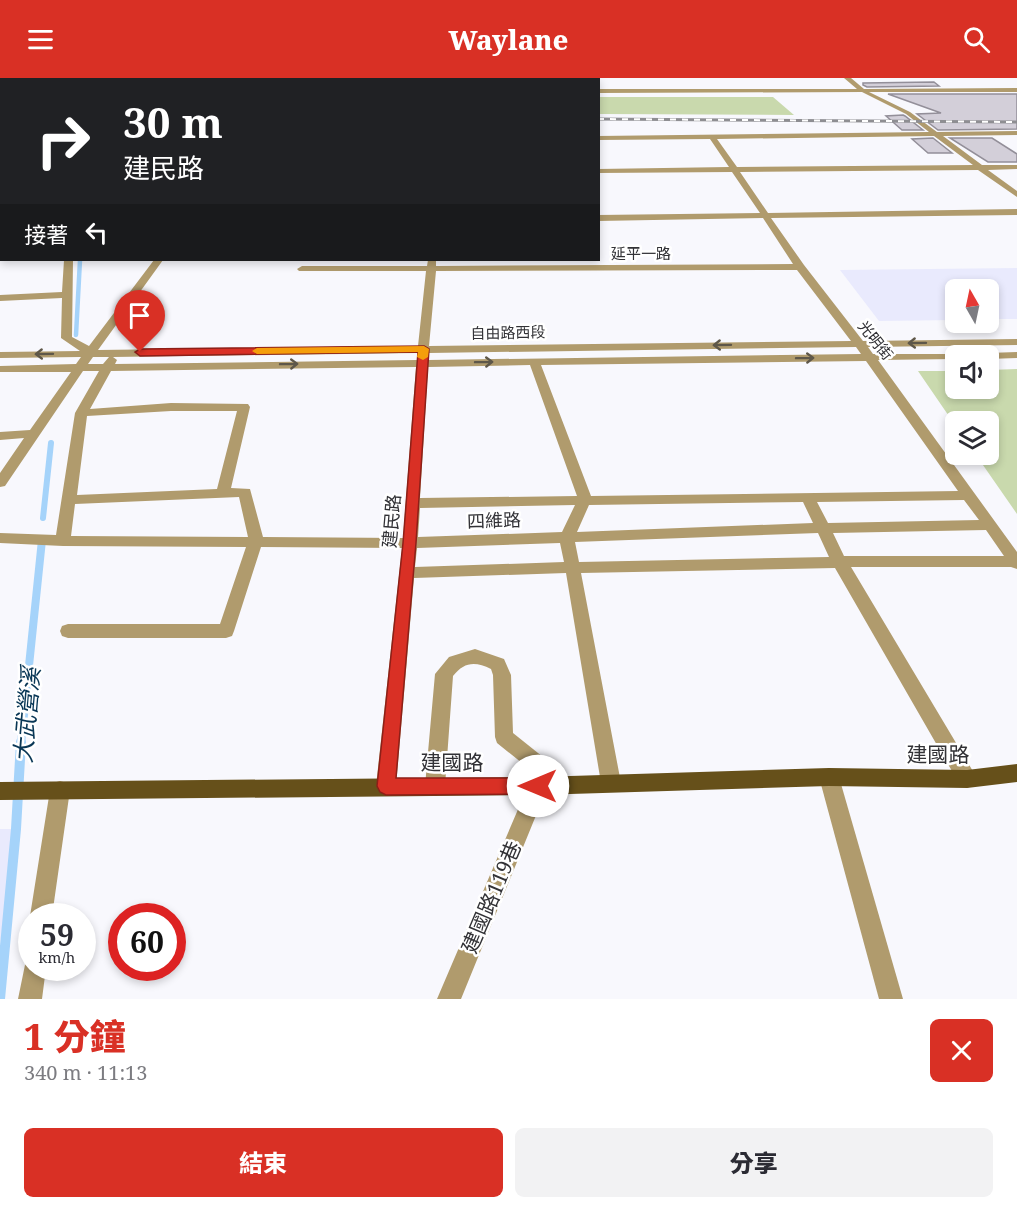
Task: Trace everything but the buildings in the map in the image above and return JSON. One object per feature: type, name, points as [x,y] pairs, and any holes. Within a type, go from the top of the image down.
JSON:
[{"type":"main road","name":"建國路","points":[[3,791],[538,786],[829,777],[968,779],[1017,774]]},
{"type":"street","points":[[847,78],[860,90],[908,113],[1017,195]]},
{"type":"street","points":[[711,85],[717,91]]},
{"type":"street","points":[[600,91],[1017,90]]},
{"type":"street","points":[[600,138],[1017,133]]},
{"type":"street","name":"光明街","points":[[712,136],[800,267],[869,357],[1016,562]]},
{"type":"street","points":[[600,171],[1017,167]]},
{"type":"street","points":[[600,218],[1017,212]]},
{"type":"street","points":[[68,261],[66,338],[92,353]]},
{"type":"street","points":[[0,483],[80,366],[92,353],[157,261]]},
{"type":"street","name":"延平一路","points":[[302,269],[432,264],[800,267]]},
{"type":"street","name":"建民路","points":[[386,786],[410,543],[432,264]]},
{"type":"street","points":[[0,298],[66,295]]},
{"type":"street","name":"自由路西段","points":[[0,369],[857,344],[1017,342]]},
{"type":"street","points":[[56,541],[67,500],[81,413],[116,353]]},
{"type":"street","name":"自由路西段","points":[[0,355],[116,353],[423,356],[534,361],[945,356]]},
{"type":"street","points":[[999,356],[1017,355]]},
{"type":"street","points":[[534,361],[585,499],[567,537],[570,566],[611,783]]},
{"type":"street","points":[[81,413],[171,407],[244,407],[223,492]]},
{"type":"street","points":[[0,436],[34,434]]},
{"type":"street","points":[[67,500],[245,492],[256,541],[226,631],[68,631]]},
{"type":"street","name":"四維路","points":[[412,503],[969,495]]},
{"type":"street","points":[[808,497],[839,561],[968,779]]},
{"type":"street","name":"四維路","points":[[0,538],[56,541],[410,543],[825,528],[989,525]]},
{"type":"street","points":[[406,573],[570,566],[839,561],[1016,562]]},
{"type":"street","points":[[435,786],[444,674],[452,662],[466,656],[487,658],[498,664],[502,675],[504,736],[536,763],[538,786]]},
{"type":"street","points":[[829,777],[891,999]]},
{"type":"street","name":"建國路119巷","points":[[449,999],[538,786]]},
{"type":"street","points":[[43,903],[60,790]]},
{"type":"street","points":[[30,999],[32,981]]},
{"type":"shaded area","points":[[1017,268],[1017,319],[999,319],[999,279],[945,279],[945,320],[879,321],[840,270]]},
{"type":"shaded area","points":[[0,829],[16,829],[0,945]]},
{"type":"green space","points":[[600,97],[773,97],[794,115],[600,114]]},
{"type":"green space","points":[[1017,369],[1017,514],[983,465],[999,465],[999,411],[945,411],[918,371],[945,371],[945,399],[999,399],[999,370]]},
{"type":"waterway","name":"大武營溪","points":[[76,335],[80,261]]},
{"type":"waterway","name":"大武營溪","points":[[43,518],[51,443]]},
{"type":"waterway","name":"大武營溪","points":[[21,743],[42,540]]},
{"type":"waterway","name":"大武營溪","points":[[0,999],[16,829],[21,742]]},
{"type":"railway","points":[[600,119],[1017,122]]},
{"type":"slow traffic","points":[[257,351],[424,349],[423,357]]},
{"type":"route","points":[[140,352],[424,349],[410,543],[386,786],[538,786]]}]
